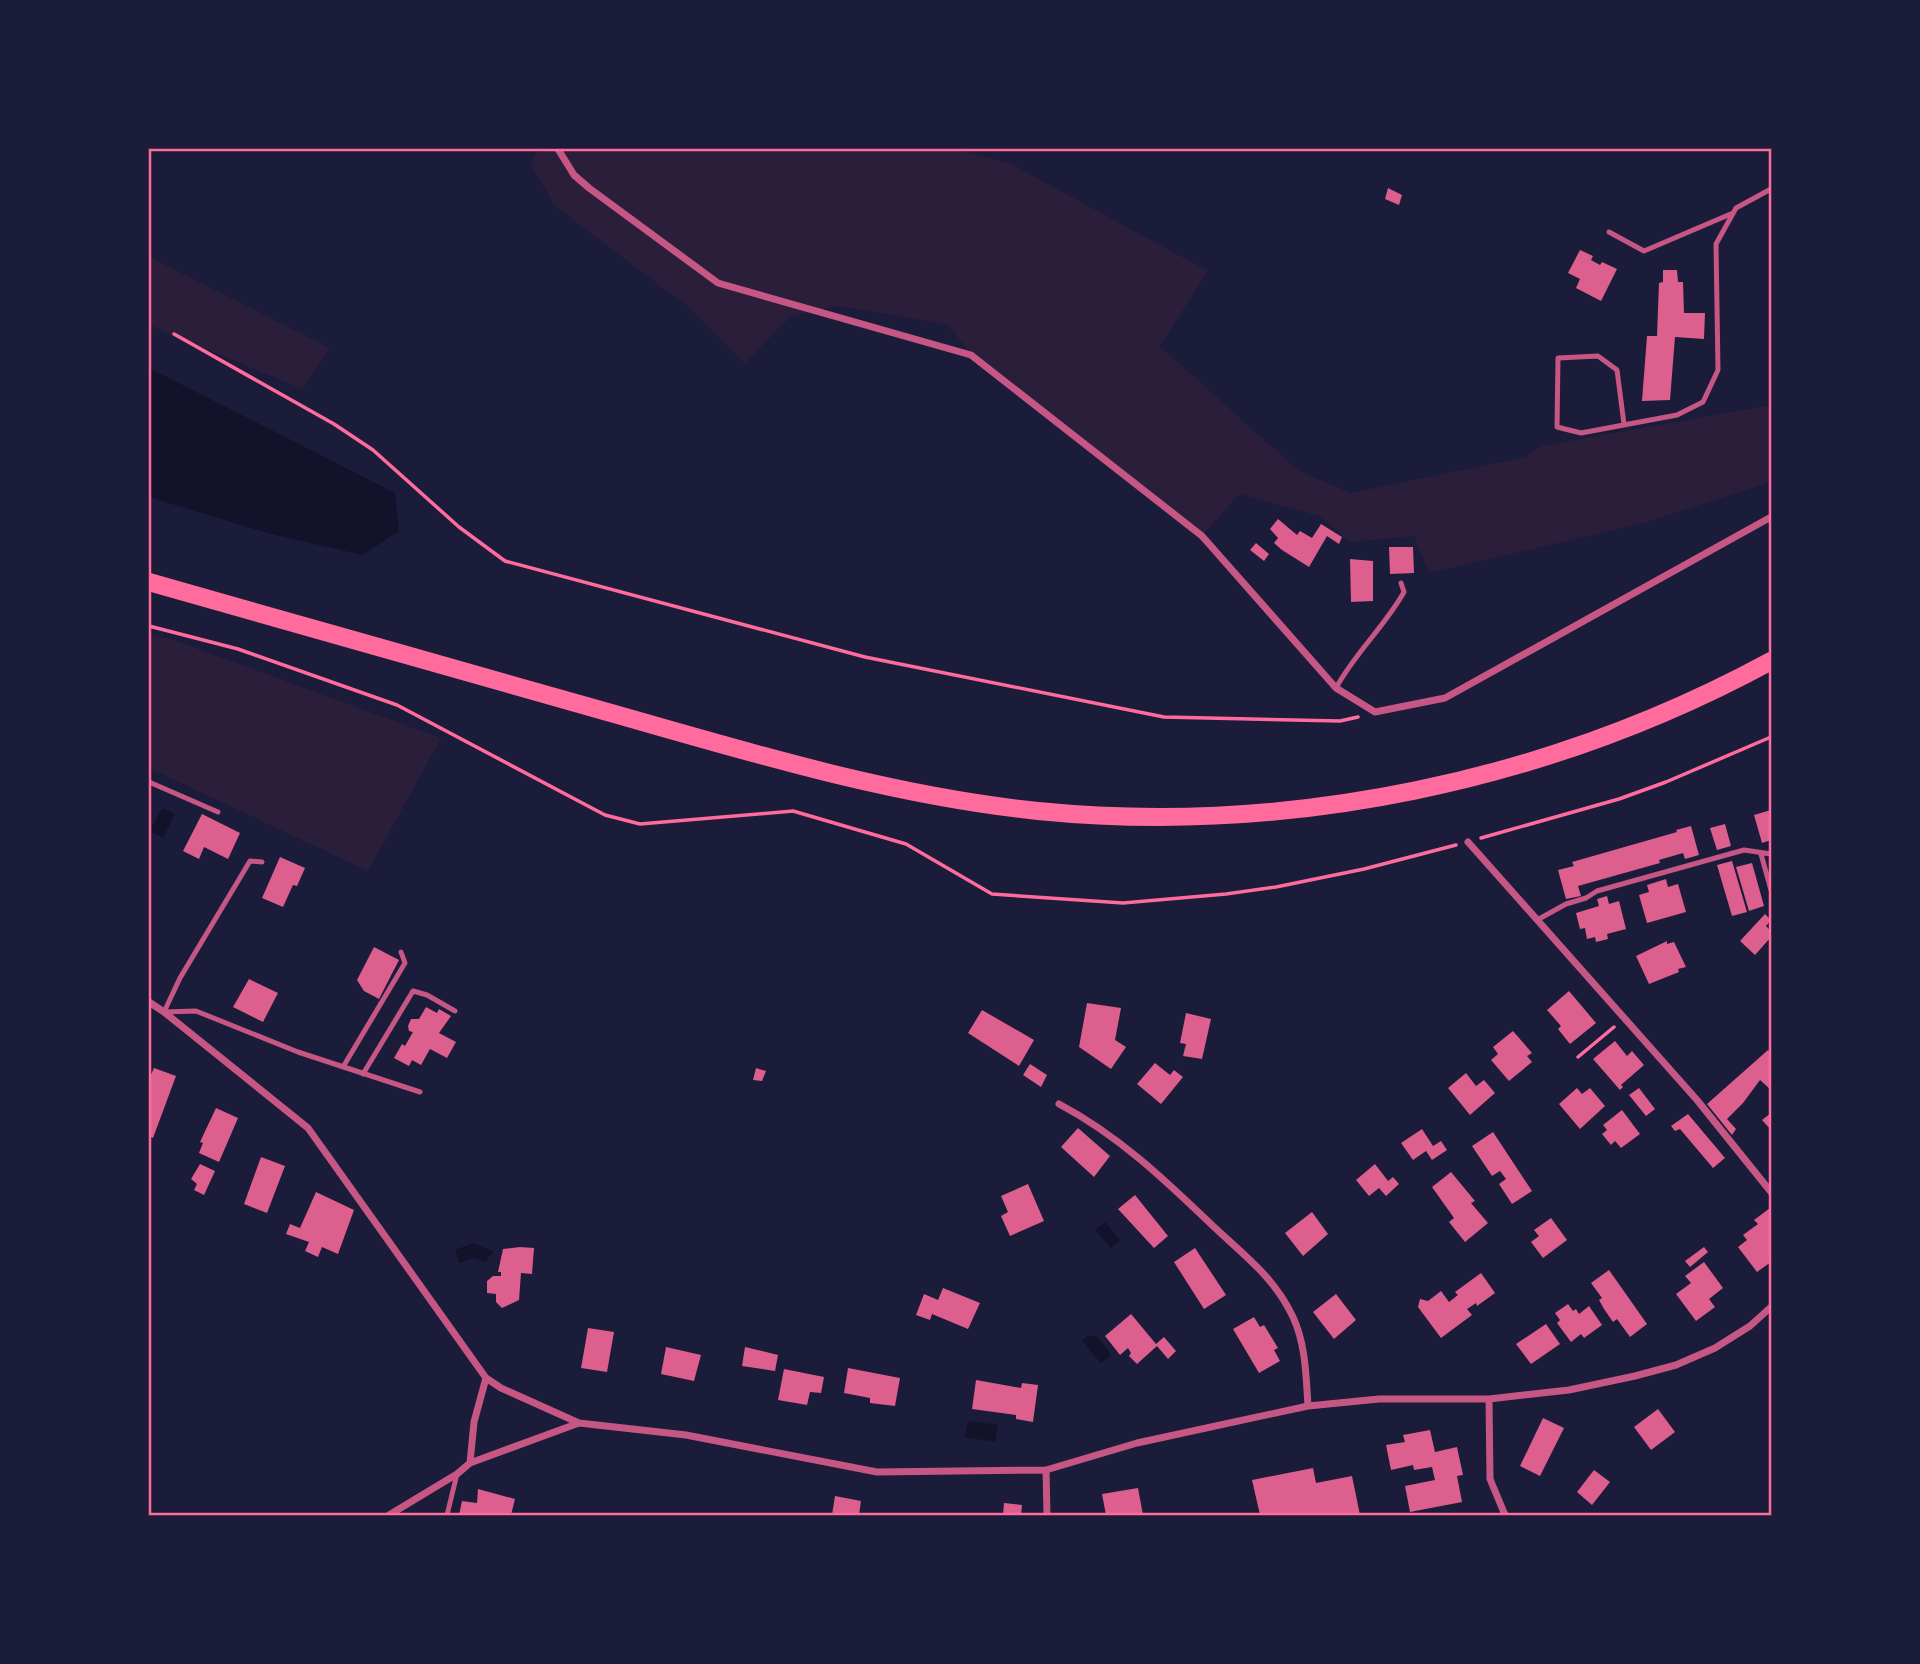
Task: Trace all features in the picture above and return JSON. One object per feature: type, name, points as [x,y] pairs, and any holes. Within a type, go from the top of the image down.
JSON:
[{"type":"main road","points":[[149,582],[855,780],[966,802],[1040,811],[1119,816],[1206,816],[1282,811],[1355,801],[1437,785],[1524,763],[1593,741],[1673,710],[1771,661]]},
{"type":"street","points":[[558,149],[574,175],[589,188],[718,283],[971,355],[1202,536],[1336,688],[1375,712],[1445,698],[1771,517]]},
{"type":"street","points":[[1468,842],[1697,1100],[1771,1192]]},
{"type":"street","points":[[149,1002],[308,1128],[486,1378],[579,1423],[685,1435],[877,1472],[1046,1470],[1137,1443],[1308,1406],[1379,1399],[1489,1399],[1569,1390],[1676,1364],[1715,1348],[1750,1326],[1771,1307]]},
{"type":"street","points":[[1059,1104],[1084,1117],[1147,1163],[1274,1283],[1294,1320],[1304,1357],[1308,1406]]},
{"type":"street","points":[[470,1463],[474,1422],[486,1378]]},
{"type":"street","points":[[1489,1399],[1490,1479],[1505,1515]]},
{"type":"street","points":[[389,1515],[457,1474],[470,1463],[579,1423]]},
{"type":"street","points":[[1046,1470],[1047,1515]]},
{"type":"lane","points":[[1624,424],[1617,370],[1598,356],[1558,358],[1557,427],[1581,433],[1677,415],[1703,402],[1718,370],[1716,244],[1736,208],[1771,189]]},
{"type":"lane","points":[[1609,232],[1644,251],[1733,213]]},
{"type":"lane","points":[[1336,688],[1346,669],[1396,606],[1404,592],[1401,583]]},
{"type":"lane","points":[[149,782],[218,812]]},
{"type":"lane","points":[[1537,920],[1597,891],[1744,850],[1771,854]]},
{"type":"lane","points":[[1761,854],[1771,890]]},
{"type":"lane","points":[[262,862],[250,861],[180,978],[164,1012],[196,1011],[298,1052],[419,1092]]},
{"type":"lane","points":[[343,1067],[405,963],[401,952]]},
{"type":"lane","points":[[363,1073],[413,991],[427,995],[455,1011]]},
{"type":"lane","points":[[447,1515],[457,1474]]},
{"type":"path","points":[[174,334],[334,424],[373,450],[459,527],[505,561],[865,657],[1164,717],[1340,721]]},
{"type":"path","points":[[1578,1057],[1624,1018]]},
{"type":"shaded area","points":[[540,149],[958,149],[1011,164],[1208,271],[1160,346],[1299,471],[1350,493],[1526,457],[1541,446],[1771,405],[1771,482],[1644,523],[1429,573],[1414,536],[1351,542],[1319,516],[1240,494],[1202,536],[971,355],[949,325],[838,306],[790,317],[745,363],[691,309],[555,206],[530,163]]},
{"type":"shaded area","points":[[149,257],[330,348],[302,389],[149,325]]},
{"type":"shaded area","points":[[149,368],[395,493],[399,531],[363,555],[271,534],[149,497]]},
{"type":"shaded area","points":[[149,635],[171,639],[441,738],[368,871],[149,768]]},
{"type":"shaded area","points":[[162,808],[175,814],[163,838],[150,831]]},
{"type":"shaded area","points":[[1105,1222],[1120,1240],[1111,1248],[1095,1230]]},
{"type":"shaded area","points":[[474,1243],[494,1252],[486,1262],[474,1258],[459,1263],[455,1250]]},
{"type":"shaded area","points":[[1087,1336],[1098,1337],[1111,1355],[1101,1363],[1082,1341]]},
{"type":"shaded area","points":[[968,1421],[998,1425],[995,1442],[965,1437]]},
{"type":"building","points":[[1388,188],[1402,195],[1399,205],[1385,199]]},
{"type":"building","points":[[1580,250],[1593,256],[1591,260],[1600,265],[1602,262],[1617,269],[1601,301],[1576,288],[1580,279],[1568,273]]},
{"type":"building","points":[[1663,270],[1677,270],[1678,282],[1683,282],[1684,313],[1705,313],[1704,339],[1675,337],[1670,400],[1642,401],[1647,336],[1657,336],[1659,283],[1663,282]]},
{"type":"building","points":[[1278,519],[1297,535],[1300,531],[1312,538],[1321,524],[1342,537],[1339,544],[1327,536],[1309,567],[1274,543],[1278,538],[1270,529]]},
{"type":"building","points":[[1256,543],[1269,554],[1264,561],[1250,550]]},
{"type":"building","points":[[1389,547],[1413,547],[1414,573],[1390,574]]},
{"type":"building","points":[[1350,559],[1373,561],[1373,601],[1351,602]]},
{"type":"building","points":[[1771,810],[1771,840],[1762,843],[1754,815]]},
{"type":"building","points":[[202,814],[240,833],[228,859],[204,847],[199,859],[183,851]]},
{"type":"building","points":[[1725,824],[1731,846],[1717,850],[1710,828]]},
{"type":"building","points":[[1691,826],[1699,855],[1685,859],[1683,853],[1659,860],[1660,863],[1578,886],[1581,896],[1566,899],[1558,870],[1574,866],[1572,862]]},
{"type":"building","points":[[280,857],[305,868],[283,907],[262,898]]},
{"type":"building","points":[[1732,861],[1747,912],[1732,916],[1717,865]]},
{"type":"building","points":[[1752,863],[1764,906],[1749,911],[1736,867]]},
{"type":"building","points":[[1666,879],[1668,887],[1678,884],[1686,912],[1647,923],[1639,895],[1649,892],[1647,885]]},
{"type":"building","points":[[1607,896],[1609,904],[1619,901],[1626,929],[1607,934],[1608,939],[1596,942],[1595,937],[1587,939],[1585,928],[1580,929],[1576,913],[1599,906],[1597,899]]},
{"type":"building","points":[[1765,914],[1771,920],[1766,926],[1771,931],[1771,937],[1755,955],[1740,941]]},
{"type":"building","points":[[1667,941],[1667,944],[1674,942],[1686,967],[1649,984],[1636,956]]},
{"type":"building","points":[[374,947],[399,960],[379,999],[364,991],[357,980]]},
{"type":"building","points":[[249,979],[278,993],[263,1022],[233,1007]]},
{"type":"building","points":[[1569,991],[1596,1023],[1570,1044],[1558,1029],[1561,1026],[1547,1010]]},
{"type":"building","points":[[1087,1003],[1121,1008],[1115,1040],[1126,1047],[1111,1069],[1079,1047]]},
{"type":"building","points":[[426,1007],[437,1013],[439,1009],[451,1016],[439,1033],[456,1042],[447,1058],[430,1049],[421,1065],[412,1060],[409,1066],[394,1058],[413,1032],[409,1031],[408,1026],[411,1019],[419,1019]]},
{"type":"building","points":[[982,1010],[1034,1040],[1019,1066],[968,1033]]},
{"type":"building","points":[[1186,1013],[1211,1019],[1202,1059],[1183,1056],[1186,1044],[1180,1043]]},
{"type":"building","points":[[1513,1031],[1532,1053],[1527,1056],[1532,1062],[1509,1081],[1491,1060],[1498,1054],[1493,1047]]},
{"type":"building","points":[[1615,1041],[1627,1056],[1632,1051],[1644,1065],[1621,1085],[1623,1087],[1620,1090],[1593,1059]]},
{"type":"building","points":[[1768,1050],[1771,1053],[1771,1090],[1760,1080],[1727,1119],[1736,1129],[1732,1135],[1707,1104]]},
{"type":"building","points":[[1155,1063],[1170,1075],[1174,1070],[1183,1077],[1161,1104],[1137,1084]]},
{"type":"building","points":[[1030,1064],[1047,1075],[1041,1087],[1023,1075]]},
{"type":"building","points":[[154,1068],[176,1076],[153,1138],[149,1136],[149,1079]]},
{"type":"building","points":[[756,1068],[766,1071],[762,1081],[753,1080]]},
{"type":"building","points":[[1466,1073],[1476,1086],[1484,1080],[1495,1093],[1470,1115],[1448,1088]]},
{"type":"building","points":[[1577,1088],[1582,1094],[1590,1088],[1605,1106],[1580,1129],[1559,1104]]},
{"type":"building","points":[[1639,1088],[1655,1109],[1646,1116],[1629,1095]]},
{"type":"building","points":[[216,1108],[238,1118],[219,1162],[199,1153],[203,1143],[200,1142]]},
{"type":"building","points":[[1622,1110],[1640,1134],[1621,1148],[1615,1141],[1611,1145],[1602,1134],[1607,1130],[1603,1125]]},
{"type":"building","points":[[1771,1113],[1771,1130],[1762,1120]]},
{"type":"building","points":[[1688,1114],[1725,1158],[1713,1168],[1680,1129],[1675,1131],[1671,1126]]},
{"type":"building","points":[[1078,1128],[1110,1156],[1094,1177],[1061,1147]]},
{"type":"building","points":[[1422,1129],[1433,1146],[1441,1141],[1447,1150],[1432,1160],[1426,1151],[1413,1160],[1401,1143]]},
{"type":"building","points":[[1493,1132],[1532,1191],[1512,1204],[1499,1184],[1506,1179],[1500,1171],[1492,1176],[1472,1146]]},
{"type":"building","points":[[261,1157],[285,1166],[267,1213],[244,1204]]},
{"type":"building","points":[[200,1164],[215,1171],[204,1195],[194,1190],[197,1184],[191,1179]]},
{"type":"building","points":[[1375,1164],[1388,1181],[1393,1177],[1399,1184],[1386,1196],[1379,1188],[1369,1196],[1356,1180]]},
{"type":"building","points":[[1451,1172],[1475,1201],[1471,1203],[1488,1223],[1465,1242],[1449,1222],[1454,1218],[1432,1187]]},
{"type":"building","points":[[1028,1184],[1044,1221],[1010,1236],[1001,1216],[1008,1212],[1001,1196]]},
{"type":"building","points":[[316,1192],[354,1210],[338,1254],[322,1247],[318,1257],[305,1251],[309,1242],[286,1234],[290,1224],[300,1228]]},
{"type":"building","points":[[1135,1195],[1168,1236],[1154,1248],[1118,1209]]},
{"type":"building","points":[[1770,1208],[1771,1262],[1757,1272],[1738,1247],[1747,1240],[1743,1235],[1758,1224],[1754,1220]]},
{"type":"building","points":[[1312,1212],[1328,1234],[1303,1256],[1285,1233]]},
{"type":"building","points":[[1551,1218],[1567,1240],[1543,1258],[1531,1242],[1539,1236],[1534,1230]]},
{"type":"building","points":[[1704,1247],[1708,1252],[1690,1267],[1685,1261]]},
{"type":"building","points":[[534,1248],[532,1274],[521,1273],[519,1300],[502,1308],[496,1302],[496,1294],[487,1293],[487,1281],[493,1276],[501,1276],[501,1272],[498,1272],[503,1249]]},
{"type":"building","points":[[1195,1248],[1226,1295],[1204,1309],[1174,1262]]},
{"type":"building","points":[[1704,1262],[1723,1288],[1709,1299],[1715,1307],[1696,1321],[1676,1294],[1691,1283],[1685,1276]]},
{"type":"building","points":[[1609,1270],[1647,1324],[1630,1337],[1617,1319],[1613,1322],[1599,1300],[1602,1298],[1591,1283]]},
{"type":"building","points":[[1481,1273],[1495,1293],[1477,1306],[1476,1303],[1467,1309],[1472,1315],[1441,1338],[1418,1307],[1420,1299],[1428,1301],[1441,1291],[1449,1302],[1458,1295],[1455,1292]]},
{"type":"building","points":[[943,1288],[980,1303],[968,1329],[932,1314],[930,1320],[916,1315],[924,1294],[938,1300]]},
{"type":"building","points":[[1336,1294],[1356,1320],[1334,1339],[1313,1312]]},
{"type":"building","points":[[1568,1304],[1579,1314],[1589,1306],[1602,1325],[1584,1338],[1581,1334],[1571,1342],[1557,1323],[1560,1320],[1555,1313]]},
{"type":"building","points":[[1131,1314],[1156,1344],[1164,1337],[1176,1351],[1168,1359],[1157,1346],[1137,1364],[1129,1356],[1131,1353],[1128,1348],[1120,1355],[1105,1336]]},
{"type":"building","points":[[1254,1317],[1260,1327],[1264,1325],[1278,1348],[1274,1350],[1280,1361],[1259,1373],[1233,1329]]},
{"type":"building","points":[[1546,1324],[1560,1344],[1531,1364],[1516,1344]]},
{"type":"building","points":[[588,1328],[614,1332],[607,1372],[581,1368]]},
{"type":"building","points":[[666,1347],[701,1355],[694,1381],[661,1374]]},
{"type":"building","points":[[745,1347],[778,1355],[775,1371],[742,1366]]},
{"type":"building","points":[[848,1368],[900,1378],[895,1406],[870,1403],[870,1398],[844,1393]]},
{"type":"building","points":[[784,1369],[824,1377],[821,1393],[810,1392],[807,1405],[778,1400]]},
{"type":"building","points":[[976,1380],[1021,1388],[1022,1383],[1038,1385],[1033,1422],[1016,1419],[1016,1415],[972,1409]]},
{"type":"building","points":[[1658,1409],[1675,1432],[1651,1450],[1634,1427]]},
{"type":"building","points":[[1543,1418],[1564,1428],[1540,1476],[1520,1466]]},
{"type":"building","points":[[1430,1430],[1435,1452],[1457,1447],[1463,1475],[1457,1476],[1462,1502],[1410,1512],[1405,1486],[1435,1480],[1432,1467],[1414,1470],[1413,1465],[1391,1470],[1386,1445],[1405,1442],[1403,1435]]},
{"type":"building","points":[[1313,1468],[1316,1483],[1352,1476],[1360,1515],[1260,1515],[1252,1480]]},
{"type":"building","points":[[1594,1470],[1610,1482],[1592,1505],[1577,1492]]},
{"type":"building","points":[[1138,1488],[1143,1515],[1106,1515],[1102,1494]]},
{"type":"building","points":[[478,1489],[515,1499],[511,1515],[459,1515],[462,1501],[477,1503]]},
{"type":"building","points":[[835,1496],[861,1501],[859,1515],[832,1515]]},
{"type":"building","points":[[1004,1503],[1022,1505],[1021,1515],[1003,1515]]}]
